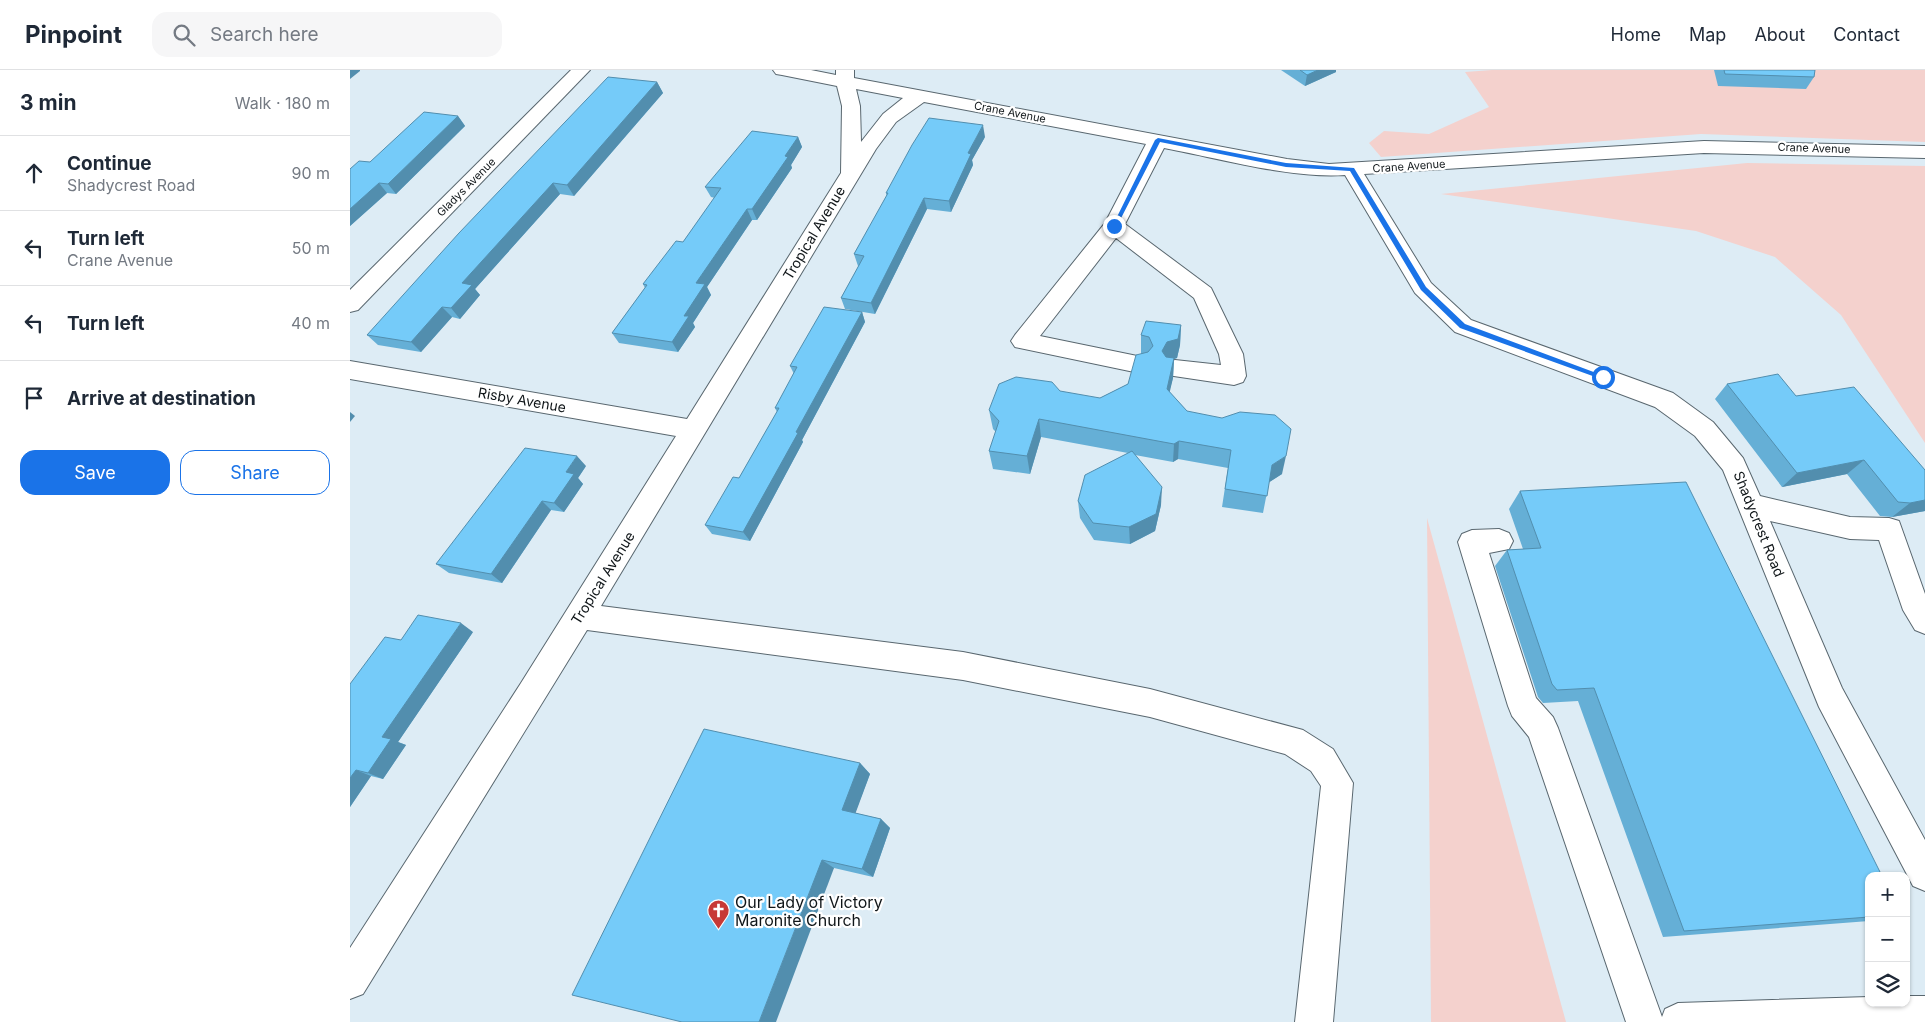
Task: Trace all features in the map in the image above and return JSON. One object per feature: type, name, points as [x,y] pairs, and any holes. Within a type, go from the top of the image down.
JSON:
[{"type":"street","name":"Gladys Avenue","points":[[350,304],[581,70]]},
{"type":"street","name":"Crane Avenue","points":[[782,70],[845,75],[924,95],[1286,165],[1352,170],[1711,147],[1925,152]]},
{"type":"street","name":"Tropical Avenue","points":[[845,75],[851,106],[851,173]]},
{"type":"street","name":"Tropical Avenue","points":[[350,982],[695,430],[881,125],[906,103],[924,95]]},
{"type":"street","points":[[1139,364],[1023,341],[1114,226],[1158,140]]},
{"type":"street","name":"Shadycrest Road","points":[[1352,170],[1423,288],[1463,326],[1664,400],[1704,429],[1734,464],[1830,696],[1925,874]]},
{"type":"street","points":[[1114,226],[1203,293],[1231,354],[1234,376],[1175,369]]},
{"type":"street","name":"Risby Avenue","points":[[350,370],[695,430]]},
{"type":"street","points":[[1751,506],[1850,528],[1889,529],[1913,601],[1925,621]]},
{"type":"street","points":[[1499,541],[1472,542],[1523,706],[1542,728],[1645,1022]]},
{"type":"street","points":[[579,616],[963,666],[1150,703],[1292,741],[1322,760],[1337,783],[1314,1022]]},
{"type":"street","points":[[1678,1022],[1925,1014]]},
{"type":"shaded area","points":[[1492,70],[1925,70],[1925,142],[1701,134],[1381,157],[1369,143],[1384,131],[1429,134],[1489,107],[1465,72]]},
{"type":"shaded area","points":[[1747,163],[1925,166],[1925,443],[1841,315],[1775,257],[1696,231],[1441,194]]},
{"type":"shaded area","points":[[1427,518],[1566,1022],[1431,1022]]},
{"type":"building","points":[[1300,70],[1318,70],[1307,75]]},
{"type":"building","points":[[1724,70],[1815,70],[1814,77],[1725,74]]},
{"type":"building","points":[[608,77],[657,82],[567,185],[553,183],[462,283],[472,285],[451,308],[442,307],[411,342],[367,335],[459,233]]},
{"type":"building","points":[[424,112],[458,116],[388,184],[379,183],[350,209],[350,169],[359,161],[370,162]]},
{"type":"building","points":[[929,118],[983,125],[968,153],[971,154],[949,201],[924,198],[871,303],[841,298],[864,256],[854,254],[912,145]]},
{"type":"building","points":[[752,131],[798,137],[785,156],[788,157],[752,209],[747,209],[696,283],[705,284],[684,316],[689,316],[672,342],[612,333],[647,285],[643,284],[676,241],[683,242],[721,188],[705,187]]},
{"type":"building","points":[[824,307],[862,312],[743,532],[705,525],[733,477],[739,478],[779,408],[775,408],[797,367],[790,366]]},
{"type":"building","points":[[1146,321],[1181,325],[1178,339],[1167,342],[1162,351],[1166,357],[1174,358],[1167,389],[1187,411],[1222,418],[1240,412],[1275,415],[1291,429],[1286,456],[1272,465],[1267,496],[1225,489],[1231,450],[1179,441],[1174,444],[1039,419],[1027,456],[989,451],[999,421],[989,410],[999,384],[1016,377],[1052,382],[1060,391],[1100,398],[1128,384],[1136,355],[1148,352],[1153,346],[1149,337],[1141,335]]},
{"type":"building","points":[[1778,374],[1796,396],[1854,387],[1925,470],[1925,500],[1910,503],[1898,502],[1864,460],[1797,473],[1727,384]]},
{"type":"building","points":[[525,448],[577,456],[566,472],[574,474],[554,503],[542,501],[491,574],[436,564]]},
{"type":"building","points":[[1132,451],[1162,487],[1156,514],[1129,527],[1093,523],[1078,501],[1085,475]]},
{"type":"building","points":[[1686,482],[1880,872],[1865,872],[1865,917],[1684,931],[1594,688],[1557,690],[1552,684],[1507,550],[1541,548],[1520,491]]},
{"type":"building","points":[[418,615],[461,623],[382,737],[391,739],[368,773],[356,770],[350,778],[350,684],[385,637],[401,640]]},
{"type":"building","name":"Our Lady of Victory Maronite Church","points":[[704,729],[860,763],[842,810],[881,819],[862,869],[822,860],[759,1022],[682,1022],[572,995]]},
{"type":"place","name":"Our Lady of Victory Maronite Church","points":[[719,930]]},
{"type":"route","points":[[1114,226],[1158,140],[1286,165],[1329,170],[1352,170],[1423,288],[1463,326],[1603,377]]}]
